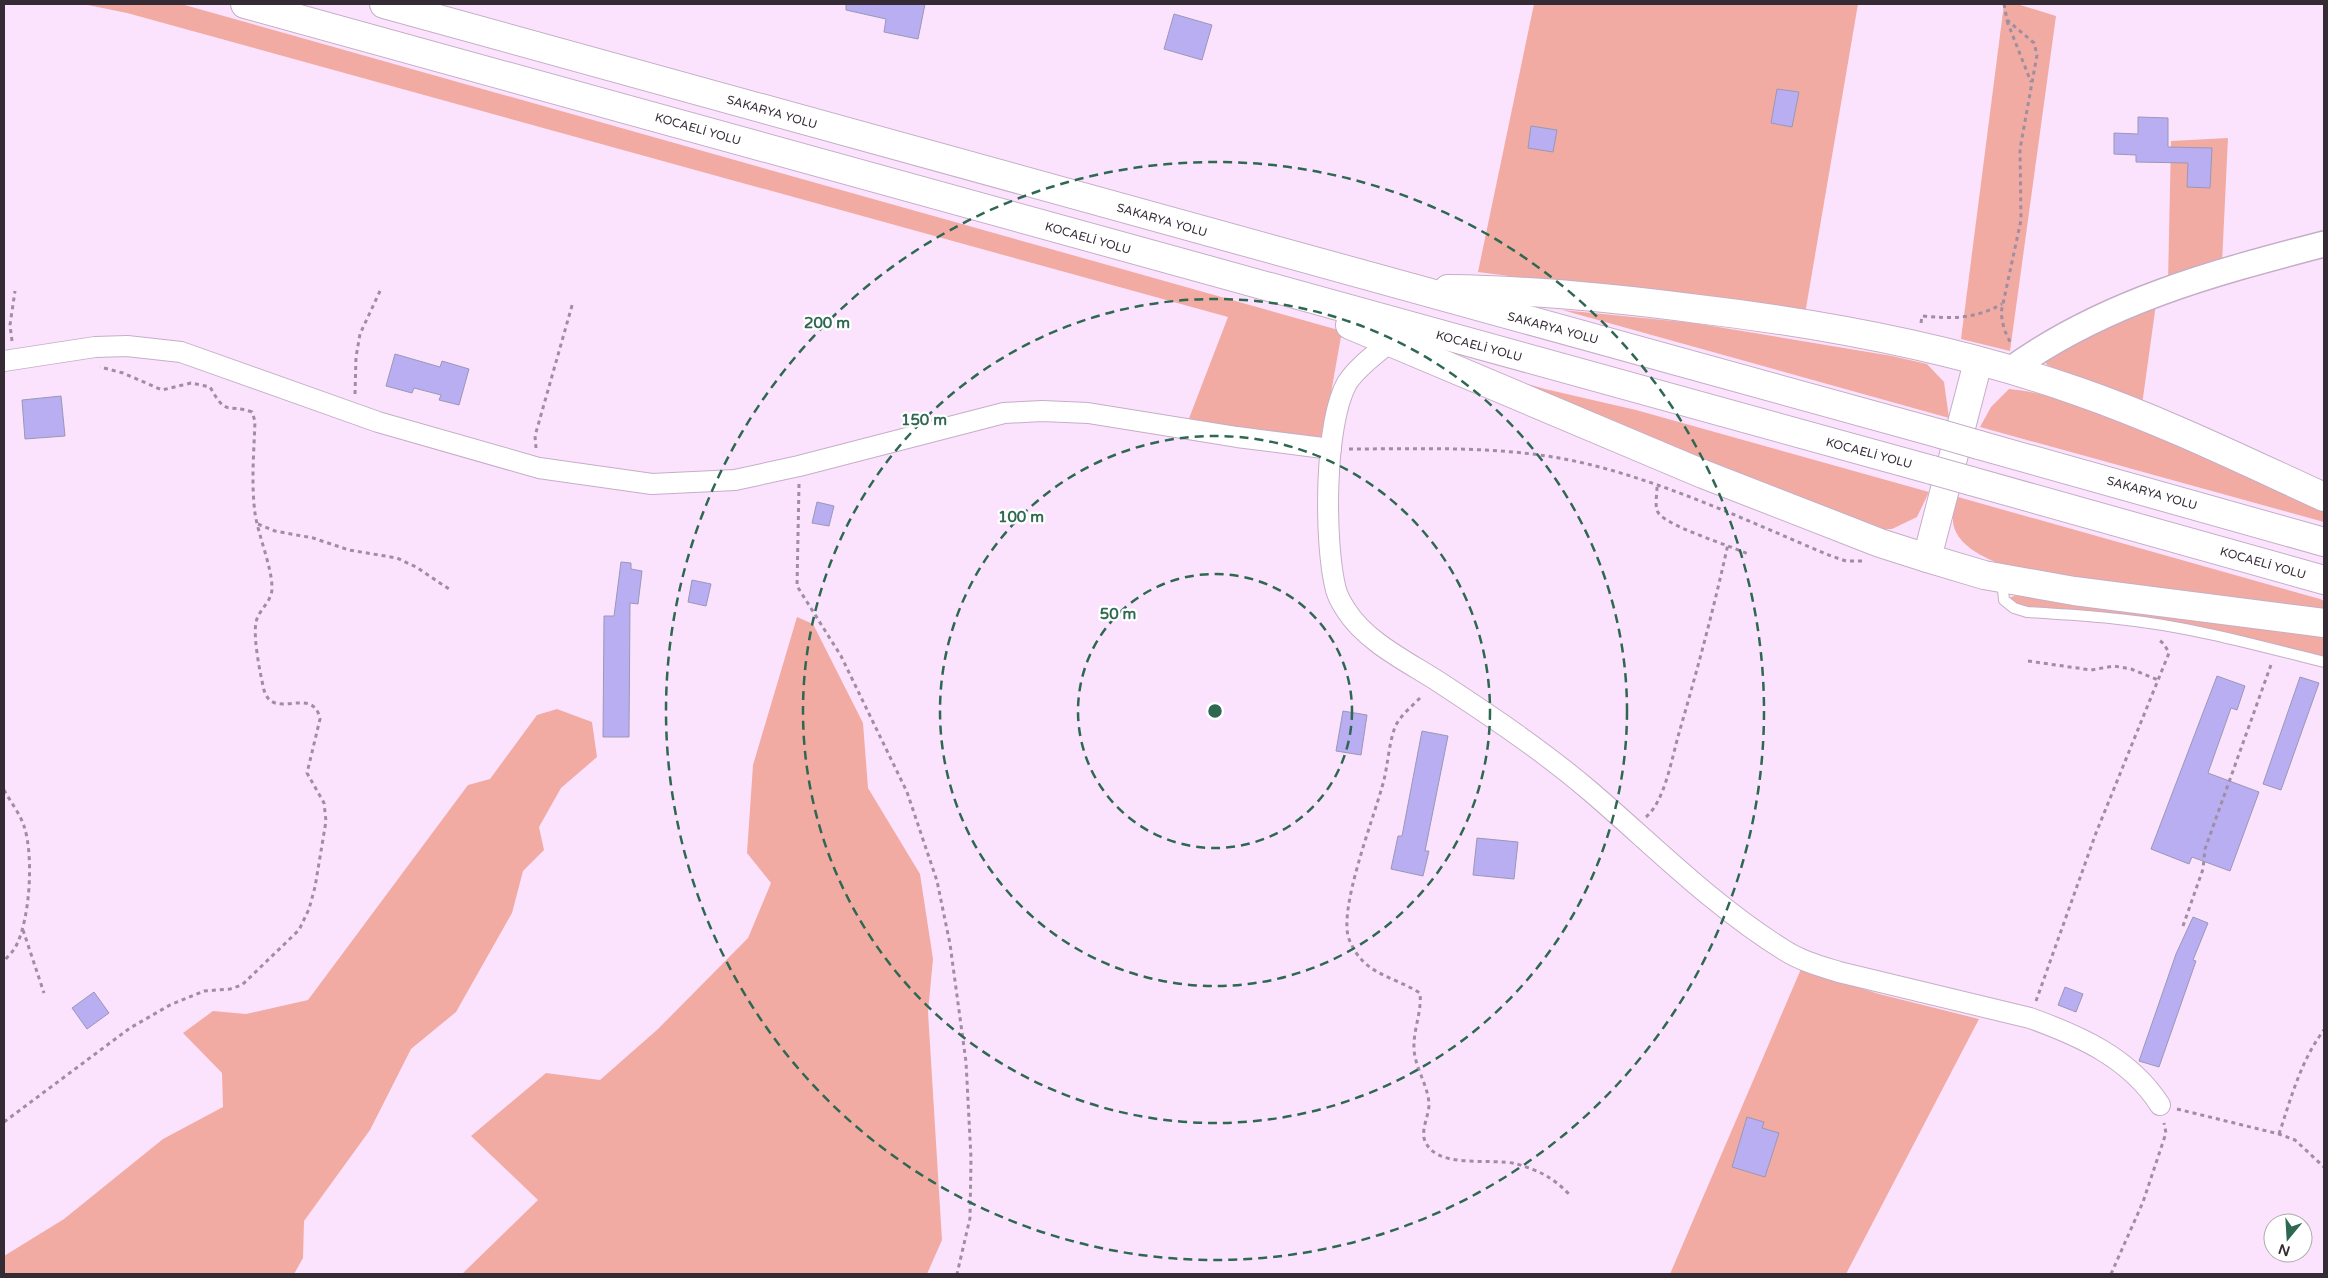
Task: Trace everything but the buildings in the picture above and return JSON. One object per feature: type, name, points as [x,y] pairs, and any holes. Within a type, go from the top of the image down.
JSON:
[{"type":"highway","name":"KOCAELİ YOLU","points":[[246,4],[2324,580]]},
{"type":"highway","name":"SAKARYA YOLU","points":[[384,4],[1409,289],[1941,434],[2324,542]]},
{"type":"highway","points":[[1264,287],[1703,474],[1895,548],[1926,558],[2002,578],[2074,591],[2324,623]]},
{"type":"highway","points":[[1409,289],[1517,290],[1640,301],[1771,318],[1917,346],[1978,362],[2014,366],[2142,417],[2324,497]]},
{"type":"highway","points":[[1926,558],[1978,362]]},
{"type":"street","points":[[2014,366],[2042,346],[2115,309],[2220,271],[2324,244]]},
{"type":"street","points":[[1390,342],[1348,382],[1338,406],[1330,449],[1328,531],[1330,561],[1336,592],[1357,625],[1383,646],[1490,716],[1588,789],[1742,921],[1785,951],[1809,963],[1877,982],[2030,1018],[2081,1039],[2110,1055],[2139,1078],[2149,1088],[2160,1105]]},
{"type":"street","points":[[9,360],[95,347],[127,346],[174,351],[234,370],[355,414],[539,468],[613,480],[652,484],[686,484],[735,480],[799,466],[1004,413],[1042,411],[1088,413],[1237,437],[1330,449]]},
{"type":"lane","points":[[2002,578],[2004,600],[2014,608],[2027,612],[2119,619],[2234,640],[2324,662]]},
{"type":"path","points":[[2004,4],[2007,20],[2032,83]]},
{"type":"path","points":[[2007,20],[2034,43],[2037,55],[2020,149],[2021,220],[2001,313],[2014,366]]},
{"type":"path","points":[[9,360],[10,325],[15,291]]},
{"type":"path","points":[[355,414],[356,357],[360,334],[380,291]]},
{"type":"path","points":[[539,468],[535,436],[572,302]]},
{"type":"path","points":[[1917,346],[1922,316],[1949,319],[1973,317],[2003,304]]},
{"type":"path","points":[[4,1122],[130,1028],[170,1005],[204,991],[230,989],[242,985],[298,930],[309,909],[315,887],[326,821],[324,803],[308,773],[320,719],[318,711],[312,705],[303,702],[278,704],[270,700],[265,692],[256,636],[256,620],[270,599],[272,586],[257,524],[254,495],[255,421],[252,412],[222,407],[210,387],[202,384],[191,383],[162,390],[123,373],[98,367]]},
{"type":"path","points":[[1330,449],[1458,450],[1551,457],[1582,463],[1657,487],[1736,516],[1846,561],[1871,560],[1895,548]]},
{"type":"path","points":[[799,466],[797,586],[841,656],[907,792],[937,881],[951,954],[966,1062],[968,1091],[971,1158],[970,1218],[957,1274]]},
{"type":"path","points":[[1657,487],[1657,510],[1662,518],[1672,525],[1728,544],[1750,554]]},
{"type":"path","points":[[257,524],[275,531],[313,538],[349,550],[397,558],[416,566],[452,591]]},
{"type":"path","points":[[1633,828],[1650,813],[1658,801],[1695,676],[1728,544]]},
{"type":"path","points":[[2030,1018],[2096,833],[2169,653],[2164,644],[2150,634]]},
{"type":"path","points":[[2183,926],[2203,869],[2205,849],[2276,650]]},
{"type":"path","points":[[2028,661],[2091,670],[2114,666],[2131,669],[2158,680]]},
{"type":"path","points":[[1420,698],[1404,713],[1396,727],[1383,786],[1350,899],[1346,927],[1350,940],[1364,964],[1384,977],[1409,986],[1420,993],[1422,1005],[1414,1046],[1416,1061],[1429,1104],[1424,1134],[1426,1144],[1439,1156],[1455,1161],[1485,1160],[1516,1164],[1552,1178],[1569,1194]]},
{"type":"path","points":[[4,790],[24,825],[28,843],[30,870],[23,929],[15,948],[4,961]]},
{"type":"path","points":[[23,929],[44,993]]},
{"type":"path","points":[[2279,1134],[2299,1075],[2313,1044],[2324,1030]]},
{"type":"path","points":[[2112,1274],[2143,1202],[2166,1132],[2160,1105],[2279,1134],[2295,1140],[2324,1166]]},
{"type":"shaded area","points":[[83,4],[181,4],[1342,331],[1323,438],[1188,421],[1228,317],[127,13]]},
{"type":"shaded area","points":[[1534,4],[1858,4],[1805,314],[1478,272]]},
{"type":"shaded area","points":[[2004,4],[2017,4],[2056,16],[2010,351],[1961,339]]},
{"type":"shaded area","points":[[2228,138],[2222,263],[2168,282],[2171,141]]},
{"type":"shaded area","points":[[2156,304],[2142,405],[2047,365],[2043,358]]},
{"type":"shaded area","points":[[1562,310],[1694,323],[1892,356],[1927,364],[1944,382],[1949,418]]},
{"type":"shaded area","points":[[1449,362],[1545,389],[1636,410],[1929,492],[1917,517],[1892,529],[1870,530]]},
{"type":"shaded area","points":[[2009,389],[2036,393],[2063,401],[2168,441],[2324,511],[2324,522],[1980,427],[1991,407]]},
{"type":"shaded area","points":[[1958,497],[2320,599],[2324,601],[2324,610],[2013,569],[1994,562],[1974,551],[1958,536],[1954,527],[1953,516]]},
{"type":"shaded area","points":[[2019,594],[2324,636],[2324,662],[2174,628],[2027,612],[2004,600]]},
{"type":"shaded area","points":[[797,617],[813,624],[863,723],[868,788],[920,874],[933,959],[928,1012],[942,1240],[927,1274],[462,1274],[538,1200],[471,1136],[546,1073],[600,1080],[658,1029],[748,938],[771,883],[747,853],[753,765]]},
{"type":"shaded area","points":[[557,709],[592,722],[597,757],[561,788],[539,827],[544,850],[523,871],[512,913],[456,1012],[411,1049],[370,1130],[304,1221],[303,1258],[294,1274],[4,1274],[4,1256],[64,1219],[163,1139],[223,1107],[222,1073],[183,1033],[213,1011],[246,1014],[308,1000],[468,785],[490,779],[537,715]]},
{"type":"shaded area","points":[[1801,969],[1879,994],[1979,1019],[1846,1274],[1670,1274]]}]
